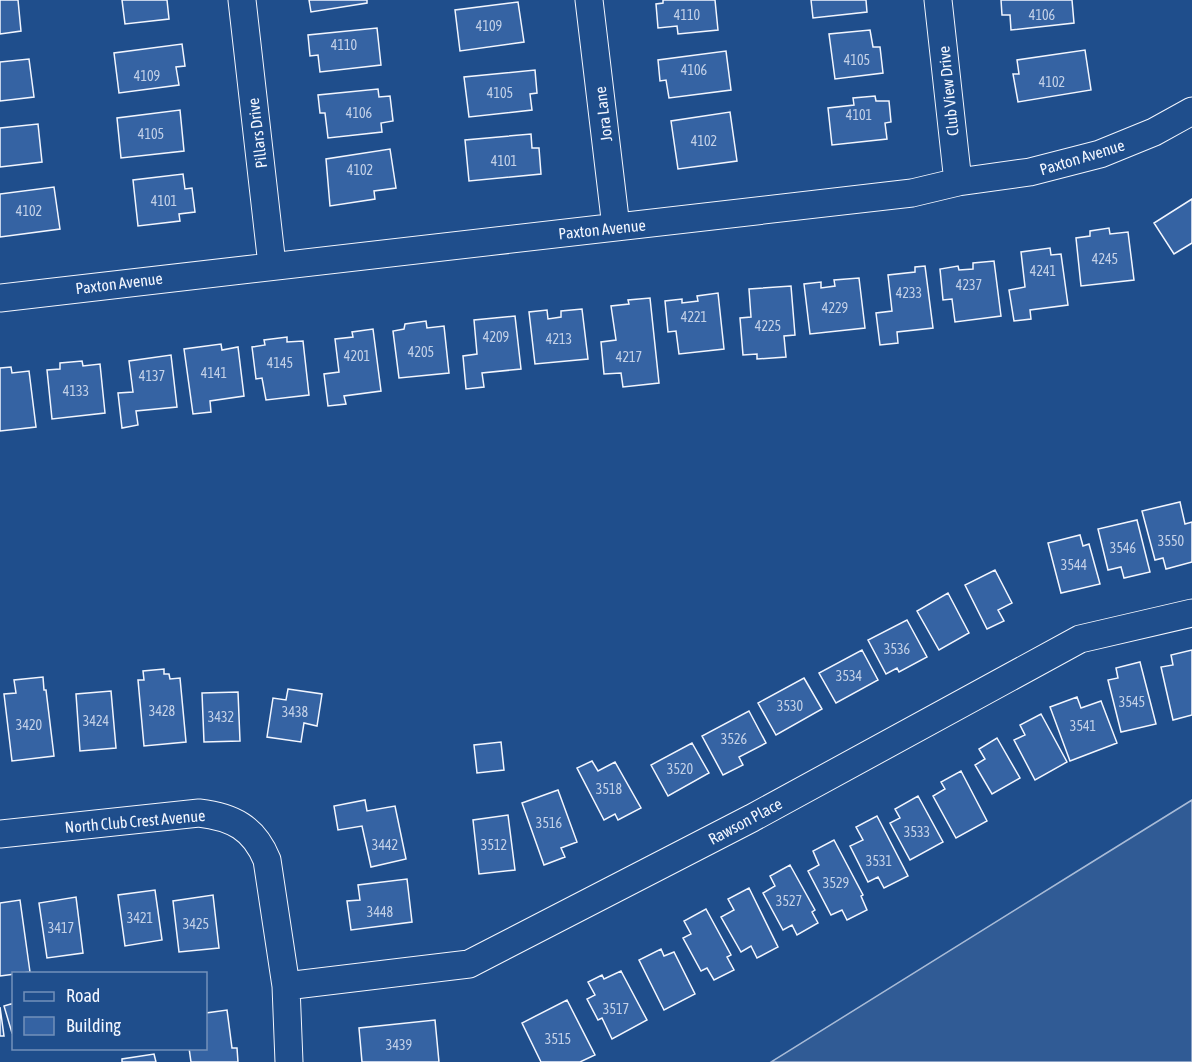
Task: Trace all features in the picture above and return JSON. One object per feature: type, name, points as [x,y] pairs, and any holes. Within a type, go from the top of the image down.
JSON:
[{"type":"street","name":"Pillars Drive","points":[[242,0],[272,265]]},
{"type":"street","name":"Jora Lane","points":[[589,0],[616,227]]},
{"type":"street","name":"Club View Drive","points":[[938,0],[958,182]]},
{"type":"street","name":"Paxton Avenue","points":[[0,298],[912,193],[958,182],[1030,172],[1101,154],[1154,132],[1192,111]]},
{"type":"street","name":"Rawson Place","points":[[286,986],[468,964],[752,818],[1080,639],[1192,613]]},
{"type":"street","name":"North Club Crest Avenue","points":[[0,834],[199,813],[219,815],[237,822],[252,835],[267,860],[286,986],[289,1062]]},
{"type":"shaded area","points":[[1192,800],[1192,1062],[771,1062],[1076,872]]},
{"type":"building","points":[[0,0],[18,0],[21,31],[0,34]]},
{"type":"building","points":[[122,0],[167,0],[169,19],[125,24]]},
{"type":"building","points":[[309,0],[367,0],[367,3],[311,12]]},
{"type":"building","points":[[663,0],[715,0],[718,30],[678,34],[677,26],[658,28],[656,4],[663,3]]},
{"type":"building","points":[[811,0],[866,0],[867,12],[813,18]]},
{"type":"building","points":[[1001,0],[1072,0],[1074,23],[1011,30],[1010,15],[1002,15]]},
{"type":"building","points":[[518,2],[524,42],[460,51],[455,10]]},
{"type":"building","points":[[377,28],[381,65],[320,72],[318,55],[310,56],[308,35]]},
{"type":"building","points":[[870,30],[873,47],[880,47],[883,73],[835,79],[829,34]]},
{"type":"building","points":[[182,44],[185,66],[176,67],[179,85],[119,93],[114,53]]},
{"type":"building","points":[[1085,50],[1091,90],[1018,102],[1013,74],[1019,74],[1017,60]]},
{"type":"building","points":[[726,51],[731,90],[669,98],[666,80],[660,81],[658,60]]},
{"type":"building","points":[[29,59],[34,97],[0,101],[0,62]]},
{"type":"building","points":[[535,70],[537,93],[530,94],[532,110],[469,117],[464,77]]},
{"type":"building","points":[[378,89],[379,97],[390,96],[393,121],[381,123],[382,132],[328,138],[325,113],[320,113],[318,95]]},
{"type":"building","points":[[875,96],[876,101],[889,101],[891,122],[885,123],[887,139],[832,145],[828,108],[854,105],[853,98]]},
{"type":"building","points":[[180,110],[184,151],[121,158],[117,118]]},
{"type":"building","points":[[730,112],[737,161],[678,169],[671,121]]},
{"type":"building","points":[[38,124],[42,162],[0,167],[0,128]]},
{"type":"building","points":[[531,134],[532,148],[539,148],[541,174],[469,181],[465,140]]},
{"type":"building","points":[[390,149],[396,188],[374,191],[375,199],[330,206],[326,159]]},
{"type":"building","points":[[183,174],[185,189],[192,188],[195,212],[179,214],[180,221],[138,226],[133,180]]},
{"type":"building","points":[[54,187],[60,229],[0,237],[0,194]]},
{"type":"building","points":[[1192,199],[1192,243],[1174,254],[1154,223]]},
{"type":"building","points":[[1109,228],[1110,234],[1128,232],[1134,280],[1081,286],[1076,238],[1090,236],[1090,231]]},
{"type":"building","points":[[1050,248],[1051,255],[1061,254],[1068,305],[1030,310],[1031,319],[1014,321],[1009,290],[1025,287],[1021,252]]},
{"type":"building","points":[[994,261],[1001,316],[955,322],[952,299],[943,300],[940,269],[958,266],[959,270],[973,269],[973,263]]},
{"type":"building","points":[[925,266],[933,328],[897,332],[898,343],[880,345],[876,313],[892,311],[888,275],[915,272],[915,267]]},
{"type":"building","points":[[859,278],[865,328],[810,334],[804,284],[821,282],[821,288],[835,286],[834,280]]},
{"type":"building","points":[[791,286],[795,335],[784,336],[786,357],[757,359],[757,354],[743,355],[740,318],[751,317],[749,289]]},
{"type":"building","points":[[718,293],[724,349],[679,354],[676,331],[668,332],[665,301],[682,299],[682,303],[698,301],[697,296]]},
{"type":"building","points":[[650,298],[659,383],[623,387],[621,373],[604,374],[601,342],[616,340],[611,306],[629,304],[628,300]]},
{"type":"building","points":[[582,309],[588,359],[535,364],[529,312],[547,310],[548,319],[561,317],[561,311]]},
{"type":"building","points":[[515,316],[521,369],[482,373],[484,387],[466,389],[463,356],[477,354],[474,320]]},
{"type":"building","points":[[426,321],[427,328],[444,326],[449,373],[399,378],[393,331],[404,329],[405,324]]},
{"type":"building","points":[[373,329],[381,391],[344,396],[346,404],[328,406],[324,374],[339,372],[335,339],[353,337],[352,332]]},
{"type":"building","points":[[287,337],[287,342],[303,341],[309,395],[266,400],[262,378],[256,379],[252,347],[265,345],[264,340]]},
{"type":"building","points":[[221,344],[222,350],[238,347],[244,396],[210,401],[211,412],[193,414],[184,349]]},
{"type":"building","points":[[171,355],[177,407],[136,411],[138,425],[122,428],[118,393],[133,392],[129,361]]},
{"type":"building","points":[[82,361],[83,366],[100,364],[105,413],[52,419],[47,370],[60,369],[60,363]]},
{"type":"building","points":[[11,367],[12,373],[29,371],[36,427],[0,431],[0,368]]},
{"type":"building","points":[[1180,502],[1185,524],[1192,522],[1192,562],[1166,569],[1163,558],[1155,560],[1142,511]]},
{"type":"building","points":[[1137,520],[1150,572],[1124,578],[1121,567],[1108,570],[1098,529]]},
{"type":"building","points":[[1080,535],[1083,546],[1089,544],[1100,584],[1061,593],[1048,543]]},
{"type":"building","points":[[995,570],[1012,603],[998,610],[1004,621],[987,629],[965,585]]},
{"type":"building","points":[[948,593],[969,633],[939,650],[917,611]]},
{"type":"building","points":[[907,620],[927,657],[899,672],[897,668],[886,674],[868,640]]},
{"type":"building","points":[[862,650],[878,680],[836,703],[819,673]]},
{"type":"building","points":[[1192,650],[1192,715],[1173,720],[1161,667],[1173,665],[1171,655]]},
{"type":"building","points":[[1140,662],[1156,724],[1121,732],[1108,680],[1118,678],[1116,668]]},
{"type":"building","points":[[164,669],[164,674],[169,674],[170,679],[180,678],[186,742],[144,746],[138,680],[144,680],[143,671]]},
{"type":"building","points":[[43,677],[54,756],[12,761],[4,694],[16,693],[14,680]]},
{"type":"building","points":[[804,678],[822,709],[776,735],[758,703]]},
{"type":"building","points":[[288,689],[322,694],[317,726],[304,723],[301,742],[267,737],[273,698],[286,700]]},
{"type":"building","points":[[111,691],[116,748],[80,751],[76,694]]},
{"type":"building","points":[[238,692],[240,741],[204,742],[202,693]]},
{"type":"building","points":[[1077,697],[1081,708],[1101,701],[1117,743],[1070,761],[1050,707]]},
{"type":"building","points":[[749,711],[766,743],[739,757],[743,765],[723,775],[702,736]]},
{"type":"building","points":[[1041,714],[1067,762],[1035,780],[1014,740],[1025,735],[1020,725]]},
{"type":"building","points":[[997,738],[1020,778],[992,794],[975,765],[985,759],[979,749]]},
{"type":"building","points":[[501,742],[504,770],[477,773],[474,745]]},
{"type":"building","points":[[692,743],[709,773],[668,796],[651,765]]},
{"type":"building","points":[[592,761],[598,771],[615,762],[641,808],[618,820],[615,814],[604,820],[577,768]]},
{"type":"building","points":[[961,771],[987,821],[956,838],[933,796],[945,789],[941,782]]},
{"type":"building","points":[[558,790],[577,842],[561,848],[565,857],[544,865],[522,803]]},
{"type":"building","points":[[918,796],[943,842],[910,860],[890,823],[900,818],[895,809]]},
{"type":"building","points":[[365,800],[367,811],[395,806],[406,859],[371,867],[362,826],[338,830],[334,806]]},
{"type":"building","points":[[508,815],[515,870],[479,874],[473,820]]},
{"type":"building","points":[[877,816],[908,876],[884,888],[878,877],[868,882],[850,846],[863,840],[856,827]]},
{"type":"building","points":[[834,840],[863,895],[861,896],[867,910],[847,920],[842,910],[831,915],[808,871],[819,865],[813,851]]},
{"type":"building","points":[[790,865],[815,910],[812,912],[818,923],[797,935],[792,925],[783,930],[763,893],[775,886],[770,876]]},
{"type":"building","points":[[407,879],[412,922],[351,930],[347,901],[360,900],[358,885]]},
{"type":"building","points":[[749,888],[778,947],[757,958],[751,946],[741,952],[721,917],[734,910],[728,899]]},
{"type":"building","points":[[155,890],[162,940],[125,946],[118,895]]},
{"type":"building","points":[[213,895],[219,948],[179,952],[173,901]]},
{"type":"building","points":[[76,897],[83,953],[47,958],[39,903]]},
{"type":"building","points":[[20,900],[30,972],[12,972],[12,974],[0,976],[0,903]]},
{"type":"building","points":[[706,909],[731,955],[727,957],[734,970],[714,980],[707,968],[701,971],[683,938],[691,934],[684,921]]},
{"type":"building","points":[[661,949],[664,956],[674,952],[695,994],[664,1010],[639,960]]},
{"type":"building","points":[[621,971],[647,1020],[612,1039],[602,1018],[598,1020],[587,999],[595,995],[588,982],[602,975],[604,979]]},
{"type":"building","points":[[567,1000],[595,1055],[580,1062],[541,1062],[522,1023]]},
{"type":"building","points":[[12,1004],[12,1033],[4,1006]]},
{"type":"building","points":[[0,1007],[4,1036],[0,1036]]},
{"type":"building","points":[[227,1010],[232,1048],[237,1048],[238,1062],[191,1062],[189,1050],[207,1050],[207,1013]]},
{"type":"building","points":[[435,1020],[439,1062],[362,1062],[359,1028]]},
{"type":"building","points":[[154,1054],[156,1062],[122,1062],[122,1059]]}]
